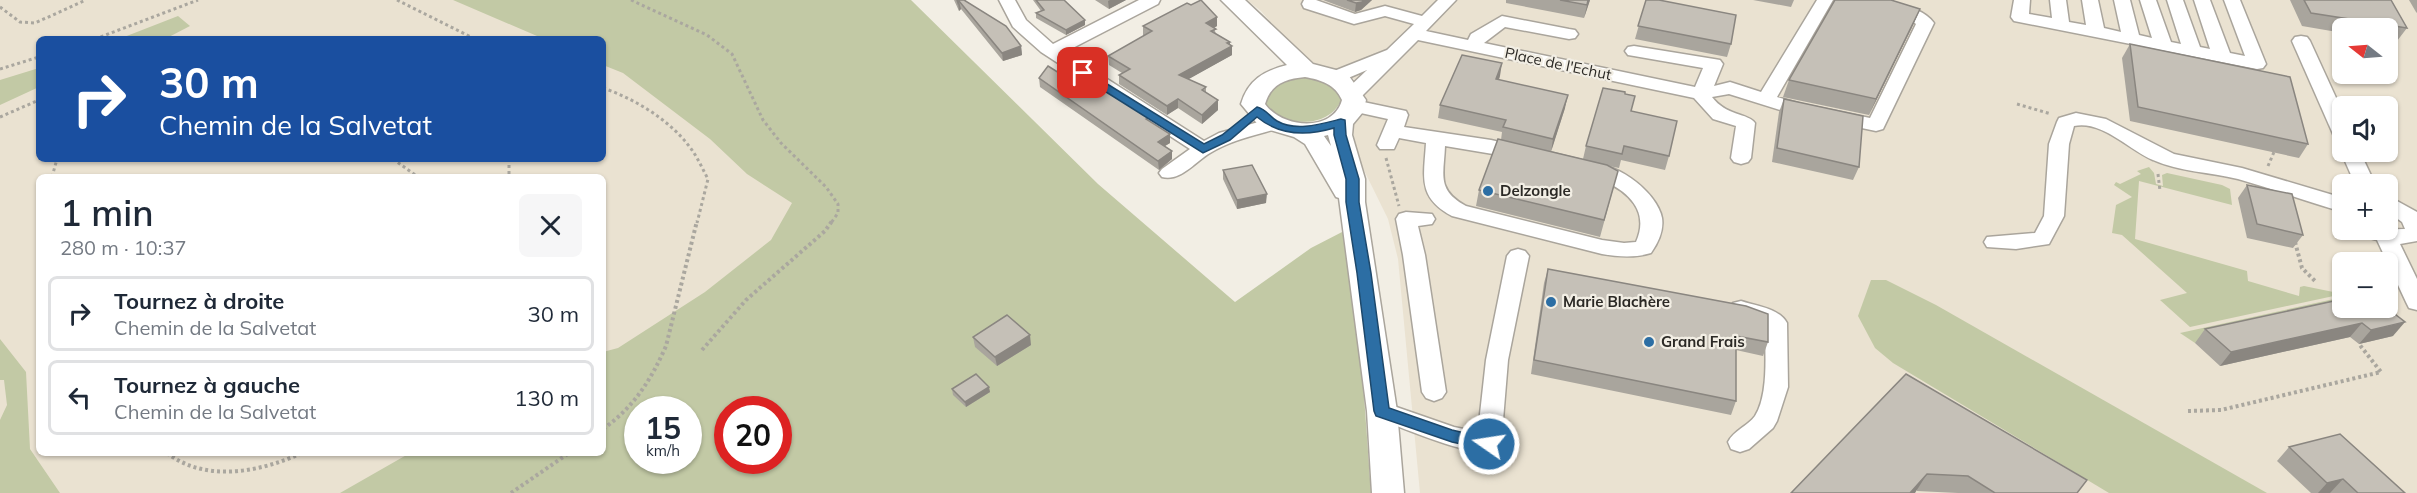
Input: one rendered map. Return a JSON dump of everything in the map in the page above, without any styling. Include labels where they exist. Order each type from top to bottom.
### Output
[{"type":"main road","points":[[1232,0],[1305,70]]},
{"type":"main road","points":[[1255,21],[1269,59],[1271,77]]},
{"type":"main road","points":[[1352,202],[1314,139],[1298,129],[1265,117],[1253,104],[1259,86],[1271,77],[1305,70],[1335,77],[1346,84],[1349,108],[1340,135],[1352,179],[1352,202],[1382,411],[1388,493]]},
{"type":"main road","points":[[1298,129],[1312,130],[1349,108]]},
{"type":"street","points":[[1007,0],[1019,23],[1052,51],[1203,149]]},
{"type":"street","points":[[1052,51],[1152,0]]},
{"type":"street","points":[[1349,108],[1394,51],[1448,0]]},
{"type":"street","points":[[1766,99],[1825,0]]},
{"type":"street","points":[[1701,94],[1730,88],[1797,109],[1876,125],[1925,23],[1917,16],[1858,0]]},
{"type":"street","points":[[2022,0],[2020,17],[2257,64],[2232,0]]},
{"type":"street","points":[[2058,0],[2061,25]]},
{"type":"street","points":[[2090,0],[2096,32]]},
{"type":"street","points":[[2122,0],[2131,39]]},
{"type":"street","points":[[2148,0],[2163,45]]},
{"type":"street","points":[[2175,0],[2192,51]]},
{"type":"street","points":[[2202,0],[2222,57]]},
{"type":"street","name":"Place de l'Echut","points":[[1310,4],[1354,20],[1385,11],[1420,28],[1474,46],[1701,94]]},
{"type":"street","points":[[1474,46],[1478,38],[1502,21],[1569,34]]},
{"type":"street","points":[[2301,41],[2332,110]]},
{"type":"street","points":[[1335,77],[1394,51]]},
{"type":"street","points":[[1634,51],[1714,64],[1701,94]]},
{"type":"street","points":[[1701,94],[1709,107],[1725,119],[1746,123],[1741,158]]},
{"type":"street","points":[[1349,108],[1399,115],[1390,138],[1482,144],[1545,158]]},
{"type":"street","points":[[1168,173],[1203,149],[1265,117]]},
{"type":"street","points":[[1994,242],[2042,239],[2054,216],[2059,144],[2066,122],[2070,119],[2088,120],[2107,127],[2159,155],[2242,174],[2332,202]]},
{"type":"street","points":[[1436,140],[1432,177],[1438,196],[1446,206],[1459,212],[1602,247],[1624,250],[1644,248],[1651,235],[1653,219],[1638,195],[1623,180],[1611,174],[1578,166]]},
{"type":"street","points":[[2398,210],[2411,218],[2416,230],[2407,238],[2398,237]]},
{"type":"street","points":[[1416,219],[1414,255],[1434,392]]},
{"type":"street","points":[[2380,240],[2417,302]]},
{"type":"street","points":[[1382,411],[1452,436],[1489,444],[1497,360],[1518,256]]},
{"type":"street","points":[[1725,304],[1764,316],[1776,323],[1776,387],[1765,421],[1740,442]]},
{"type":"path","points":[[0,7],[20,22],[34,23],[86,0]]},
{"type":"path","points":[[103,36],[198,0]]},
{"type":"path","points":[[398,0],[469,36]]},
{"type":"path","points":[[631,0],[707,35],[723,45],[732,54],[763,120],[781,143],[826,187],[838,204],[838,213],[825,231],[746,300],[702,350]]},
{"type":"path","points":[[0,69],[36,58]]},
{"type":"path","points":[[606,89],[659,118],[689,147],[708,179],[669,335],[656,371],[636,402],[606,427]]},
{"type":"path","points":[[0,117],[36,101]]},
{"type":"path","points":[[1390,138],[1384,154],[1401,214],[1416,219]]},
{"type":"path","points":[[397,162],[414,174]]},
{"type":"path","points":[[2294,237],[2302,267],[2316,282]]},
{"type":"path","points":[[2188,411],[2222,410],[2382,372],[2359,344]]},
{"type":"path","points":[[170,456],[172,459],[208,472],[262,466],[296,456]]},
{"type":"path","points":[[511,493],[564,456]]},
{"type":"shaded area","points":[[0,0],[800,0],[925,493],[0,493]]},
{"type":"shaded area","points":[[1247,0],[2417,0],[2417,493],[1420,493],[1398,259],[1388,219],[1357,156],[1352,125],[1362,108],[1365,93],[1354,79],[1334,69],[1308,64],[1261,11]]},
{"type":"green space","points":[[453,0],[911,0],[1098,184],[1235,302],[1311,248],[1344,231],[1363,382],[1371,493],[340,493],[405,456],[606,456],[606,351],[618,348],[705,292],[771,240],[792,203],[747,174],[710,139],[623,73],[606,66],[606,36],[537,36]]},
{"type":"green space","points":[[178,16],[190,26],[171,36],[127,36]]},
{"type":"green space","points":[[36,69],[36,88],[0,105],[0,80]]},
{"type":"green space","points":[[1300,76],[1320,80],[1335,88],[1341,100],[1337,108],[1323,118],[1306,122],[1280,116],[1265,104],[1264,97],[1272,85]]},
{"type":"green space","points":[[2149,167],[2154,173],[2156,184],[2163,186],[2162,175],[2167,173],[2222,185],[2230,189],[2232,205],[2139,181],[2135,239],[2247,271],[2248,281],[2299,296],[2300,287],[2304,286],[2332,292],[2332,296],[2190,327],[2160,300],[2187,293],[2122,235],[2112,233],[2116,205],[2132,197],[2114,185],[2116,182],[2120,184],[2141,174],[2137,171]]},
{"type":"green space","points":[[1871,280],[1886,280],[1936,305],[2267,493],[2109,493],[1893,363],[1875,348],[1858,316]]},
{"type":"green space","points":[[2332,299],[2332,311],[2195,343],[2180,333]]},
{"type":"green space","points":[[0,339],[26,372],[30,449],[60,493],[0,493],[0,420],[7,405],[4,380],[0,380]]},
{"type":"building","points":[[957,0],[964,0],[1006,26],[1021,46],[1002,53]]},
{"type":"building","points":[[1036,0],[1064,0],[1085,20],[1066,30],[1036,13],[1044,10]]},
{"type":"building","points":[[1201,0],[1217,17],[1206,23],[1216,29],[1211,31],[1230,42],[1227,43],[1232,46],[1179,75],[1206,87],[1202,90],[1218,100],[1202,115],[1178,99],[1167,106],[1119,75],[1130,69],[1108,56],[1152,31],[1143,26],[1187,3],[1191,5]]},
{"type":"building","points":[[1347,0],[1363,0],[1356,3]]},
{"type":"building","points":[[1560,0],[1588,0],[1587,5]]},
{"type":"building","points":[[1646,0],[1659,0],[1736,15],[1731,44],[1638,26]]},
{"type":"building","points":[[1835,0],[1891,0],[1920,9],[1876,99],[1789,80]]},
{"type":"building","points":[[2304,0],[2391,0],[2407,28],[2398,27],[2398,18],[2343,18],[2311,13]]},
{"type":"building","points":[[2130,44],[2290,77],[2308,144],[2138,107]]},
{"type":"building","points":[[1462,55],[1502,63],[1496,79],[1568,95],[1553,139],[1503,127],[1506,120],[1440,105]]},
{"type":"building","points":[[1048,66],[1089,92],[1101,86],[1149,117],[1146,119],[1170,134],[1158,142],[1172,151],[1158,161],[1039,78]]},
{"type":"building","points":[[1603,88],[1635,96],[1631,111],[1677,121],[1669,156],[1624,146],[1622,154],[1586,146]]},
{"type":"building","points":[[1784,99],[1863,116],[1859,167],[1777,148]]},
{"type":"building","points":[[1498,139],[1607,165],[1618,171],[1604,220],[1479,190]]},
{"type":"building","points":[[1252,165],[1267,194],[1237,200],[1223,170]]},
{"type":"building","points":[[2247,185],[2292,194],[2303,235],[2257,224]]},
{"type":"building","name":"Grand Frais","points":[[1548,269],[1746,306],[1768,314],[1768,342],[1736,336],[1736,401],[1534,360]]},
{"type":"building","points":[[2332,301],[2332,318],[2398,317],[2405,322],[2371,330],[2362,323],[2231,352],[2205,329]]},
{"type":"building","points":[[1007,315],[1030,335],[995,357],[973,337]]},
{"type":"building","points":[[976,374],[989,387],[965,402],[952,389]]},
{"type":"building","points":[[1906,374],[2087,480],[2077,493],[1995,493],[1968,476],[1927,474],[1910,493],[1791,493]]},
{"type":"building","points":[[2340,434],[2405,493],[2358,493],[2343,479],[2327,483],[2289,447]]},
{"type":"place","name":"Delzongle","points":[[1488,191]]},
{"type":"place","name":"Marie Blachère","points":[[1551,302]]},
{"type":"place","name":"Grand Frais","points":[[1649,342]]},
{"type":"route","points":[[1083,73],[1203,149],[1226,137],[1257,111],[1263,118],[1284,128],[1312,130],[1341,123],[1340,135],[1352,179],[1352,202],[1382,411],[1452,436],[1489,444]]}]
